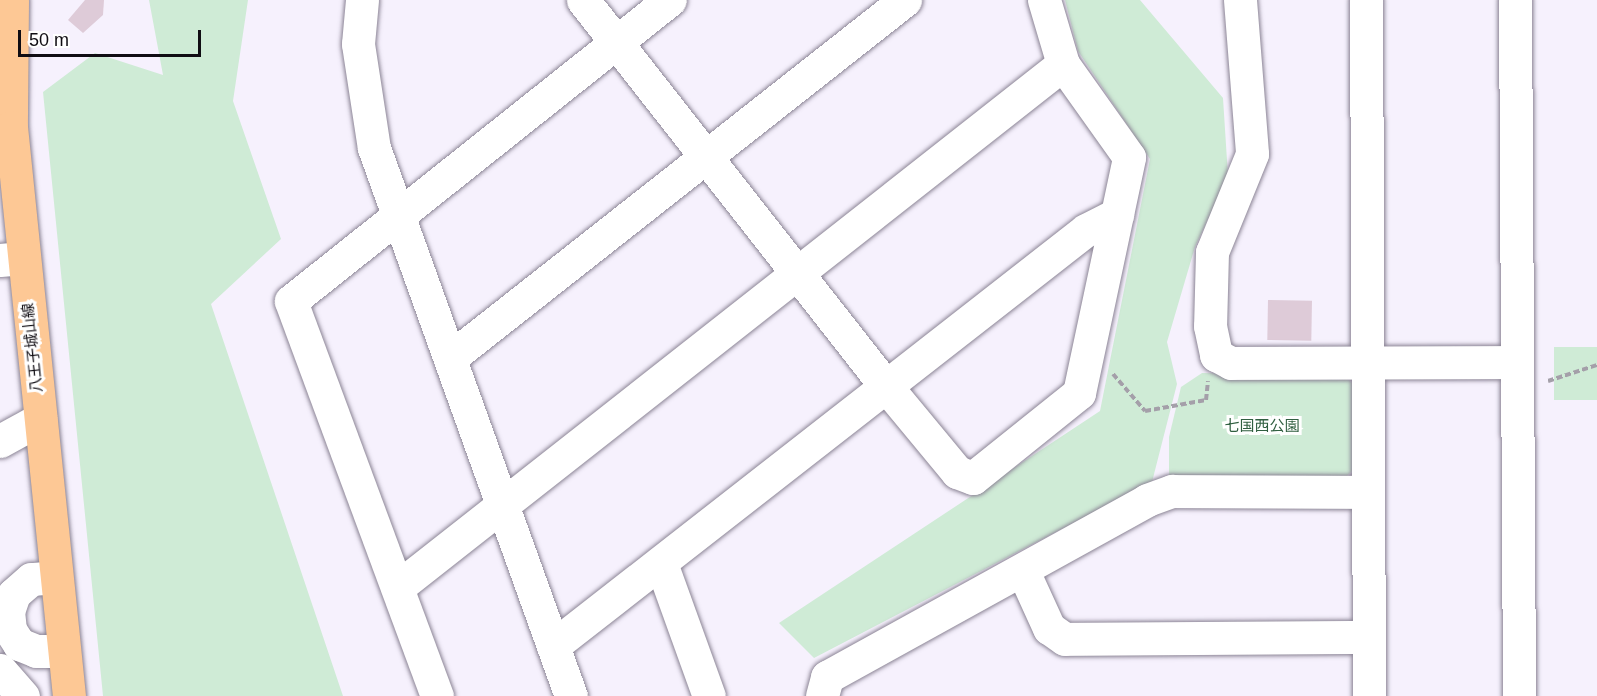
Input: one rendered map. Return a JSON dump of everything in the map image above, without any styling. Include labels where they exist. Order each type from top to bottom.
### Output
[{"type":"main road","name":"八王子城山線","points":[[12,0],[11,259],[40,419],[69,696]]},
{"type":"street","points":[[362,0],[358,44],[366,113],[395,215],[450,358],[571,696]]},
{"type":"street","points":[[583,0],[885,385],[957,472],[973,478],[981,474],[1079,393],[1117,214],[1126,148],[1063,64],[1044,0]]},
{"type":"street","points":[[437,696],[291,301],[395,215],[670,0]]},
{"type":"street","points":[[450,358],[905,0]]},
{"type":"street","points":[[1240,0],[1252,154],[1212,252],[1211,341],[1219,359],[1231,363],[1516,362]]},
{"type":"street","points":[[1366,0],[1369,696]]},
{"type":"street","points":[[1515,0],[1519,696]]},
{"type":"street","points":[[398,587],[796,270],[1063,64]]},
{"type":"street","points":[[554,646],[1086,230],[1117,214]]},
{"type":"street","points":[[0,441],[40,419]]},
{"type":"street","points":[[822,696],[827,677],[1023,572],[1147,500],[1172,491],[1368,492]]},
{"type":"street","points":[[662,563],[709,696]]},
{"type":"street","points":[[1023,572],[1049,628],[1065,639],[1369,637]]},
{"type":"street","points":[[56,577],[31,579],[14,594],[8,611],[10,630],[19,644],[36,651],[64,651]]},
{"type":"street","points":[[0,670],[23,696]]},
{"type":"path","points":[[1110,372],[1145,411],[1206,400],[1209,370],[1219,359]]},
{"type":"path","points":[[1548,381],[1597,365]]},
{"type":"green space","points":[[149,0],[248,0],[233,101],[281,239],[211,304],[343,696],[103,696],[43,92],[95,53],[163,75]]},
{"type":"green space","points":[[1065,0],[1140,0],[1223,98],[1228,176],[1195,247],[1167,342],[1177,384],[1152,482],[814,658],[779,623],[1100,411],[1150,159],[1078,51]]},
{"type":"green space","points":[[1554,347],[1597,347],[1597,400],[1554,400]]},
{"type":"green space","name":"七国西公園","points":[[1202,373],[1344,375],[1354,385],[1354,469],[1345,478],[1169,477],[1169,437],[1181,387]]},
{"type":"building","points":[[85,0],[104,0],[103,15],[83,33],[68,20]]},
{"type":"building","points":[[1268,300],[1312,301],[1311,341],[1267,340]]}]
